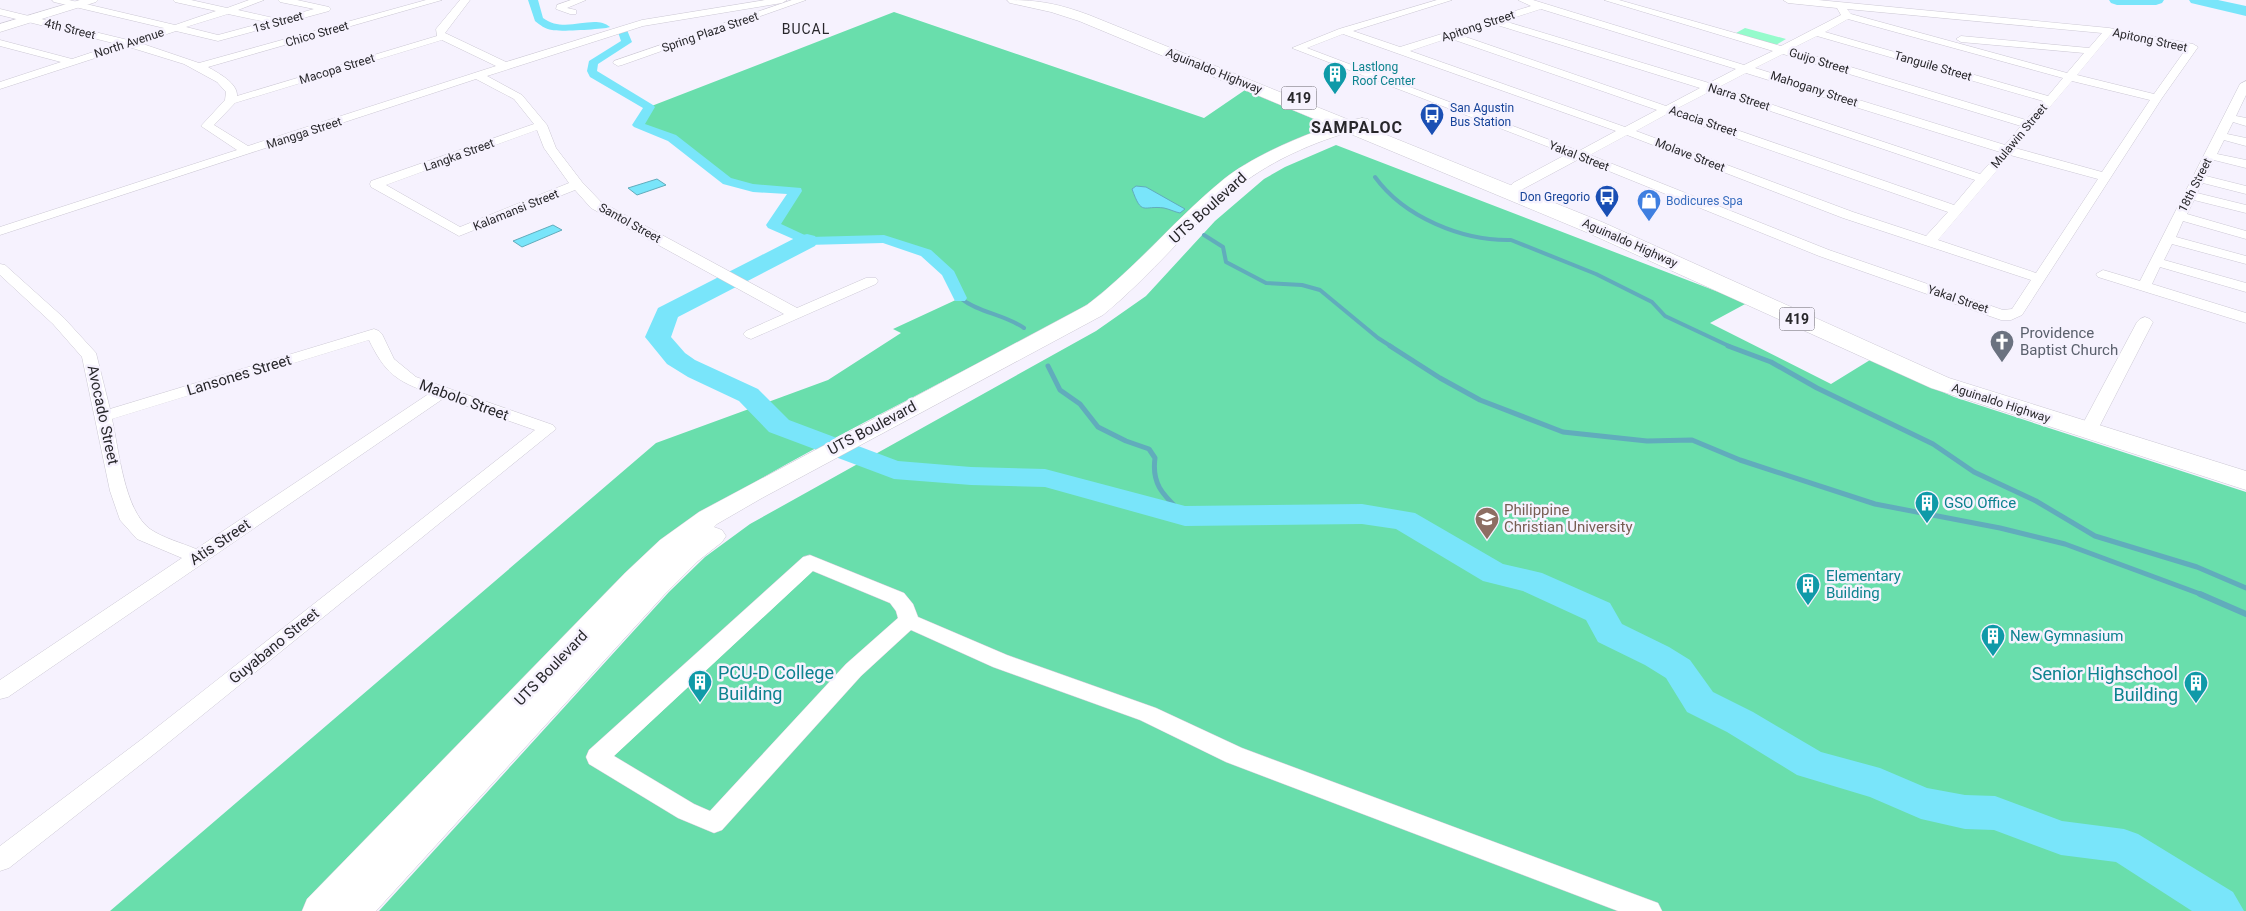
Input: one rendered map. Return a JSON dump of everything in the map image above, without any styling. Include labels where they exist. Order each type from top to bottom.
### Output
[{"type":"main road","name":"Aguinaldo Highway","points":[[1015,0],[1055,8],[1084,18],[1651,242],[1945,375],[2246,481]]},
{"type":"main road","name":"Aguinaldo Highway","points":[[1039,0],[1089,14],[1356,126]]},
{"type":"main road","name":"UTS Boulevard","points":[[320,911],[628,588],[670,547],[708,518],[880,432],[1095,310],[1118,293],[1150,263],[1176,234],[1242,175],[1292,149],[1356,126]]},
{"type":"main road","name":"Aguinaldo Highway","points":[[2089,427],[2246,471]]},
{"type":"main road","name":"UTS Boulevard","points":[[352,911],[688,554],[726,525],[821,463]]},
{"type":"street","points":[[57,0],[174,28]]},
{"type":"street","points":[[0,28],[92,0]]},
{"type":"street","points":[[178,0],[278,22]]},
{"type":"street","name":"North Avenue","points":[[0,86],[259,0]]},
{"type":"street","name":"1st Street","points":[[174,28],[218,38],[326,9],[283,0]]},
{"type":"street","name":"Chico Street","points":[[197,67],[437,0]]},
{"type":"street","points":[[465,0],[441,29],[440,33],[443,37],[505,66]]},
{"type":"street","points":[[573,12],[561,9],[560,7],[581,0]]},
{"type":"street","points":[[723,9],[747,2],[768,0]]},
{"type":"street","points":[[723,9],[782,0]]},
{"type":"street","name":"Spring Plaza Street","points":[[618,63],[801,0]]},
{"type":"street","name":"Yakal Street","points":[[1447,0],[1343,31],[1297,48],[1580,155],[1824,253],[2000,314],[2011,315]]},
{"type":"street","name":"Mahogany Street","points":[[1523,0],[2007,150],[2105,177]]},
{"type":"street","name":"Apitong Street","points":[[1399,51],[1557,0]]},
{"type":"street","name":"Guijo Street","points":[[1609,0],[2029,124]]},
{"type":"street","name":"Apitong Street","points":[[1788,0],[2109,31],[2193,47],[2157,98],[2017,312],[2011,315]]},
{"type":"street","points":[[1840,4],[1846,16]]},
{"type":"street","name":"Mangga Street","points":[[0,231],[622,28],[666,17],[723,9]]},
{"type":"street","name":"4th Street","points":[[0,12],[169,54],[226,83],[232,91],[231,101]]},
{"type":"street","points":[[1518,189],[1578,160],[1580,155],[1846,16],[2070,77],[2157,98]]},
{"type":"street","name":"Narra Street","points":[[1494,21],[1709,87],[1983,179]]},
{"type":"street","name":"Molave Street","points":[[1343,31],[1626,131],[1848,215],[2038,278]]},
{"type":"street","name":"Mulawin Street","points":[[1929,242],[2109,31]]},
{"type":"street","name":"Tanguile Street","points":[[1815,32],[2050,100]]},
{"type":"street","name":"Acacia Street","points":[[1450,35],[1956,210]]},
{"type":"street","name":"Macopa Street","points":[[231,101],[443,37]]},
{"type":"street","points":[[1941,42],[1951,38],[2092,51]]},
{"type":"street","points":[[0,43],[72,62]]},
{"type":"street","points":[[0,75],[18,80]]},
{"type":"street","name":"Santol Street","points":[[477,75],[518,97],[541,125],[550,148],[577,185],[596,205],[796,314]]},
{"type":"street","name":"18th Street","points":[[2144,286],[2229,118],[2241,103],[2245,86]]},
{"type":"street","points":[[231,101],[207,126],[248,151]]},
{"type":"street","points":[[2229,118],[2246,122]]},
{"type":"street","name":"Langka Street","points":[[376,184],[541,125]]},
{"type":"street","points":[[2220,136],[2246,142]]},
{"type":"street","points":[[2210,156],[2246,164]]},
{"type":"street","points":[[2199,178],[2246,190]]},
{"type":"street","name":"Kalamansi Street","points":[[376,184],[459,232],[577,185]]},
{"type":"street","points":[[2190,195],[2246,209]]},
{"type":"street","points":[[2179,216],[2246,235]]},
{"type":"street","points":[[2168,239],[2246,260]]},
{"type":"street","points":[[2157,262],[2246,288]]},
{"type":"street","name":"Avocado Street","points":[[0,268],[34,297],[79,342],[90,356],[119,491],[127,516],[144,534],[198,558]]},
{"type":"street","points":[[2103,274],[2246,318]]},
{"type":"street","points":[[751,334],[871,281]]},
{"type":"street","points":[[2089,427],[2146,322]]},
{"type":"street","name":"Lansones Street","points":[[104,416],[374,334]]},
{"type":"street","name":"Mabolo Street","points":[[374,334],[387,361],[410,380],[440,393],[547,429]]},
{"type":"street","name":"Atis Street","points":[[0,691],[440,393]]},
{"type":"street","name":"Guyabano Street","points":[[0,860],[150,745],[547,429]]},
{"type":"street","points":[[810,562],[897,598],[906,609],[909,621],[883,639],[851,672],[819,706],[772,762],[714,823],[686,811],[597,757],[810,562]]},
{"type":"street","points":[[909,621],[1000,661],[1148,714],[1234,755],[1649,911]]},
{"type":"green space","points":[[894,12],[1204,118],[1245,90],[1328,125],[1274,151],[1225,182],[1181,218],[1121,279],[1079,310],[1031,337],[831,440],[700,515],[303,911],[110,911],[656,443],[828,380],[901,333],[893,329],[960,298],[951,282],[949,274],[926,253],[884,239],[807,241],[773,225],[795,191],[753,188],[727,181],[672,138],[638,125],[649,107]]},
{"type":"green space","points":[[1745,28],[1786,39],[1776,45],[1736,33]]},
{"type":"green space","name":"Philippine Christian University","points":[[1336,145],[1747,303],[1710,323],[1831,384],[1870,360],[1954,397],[2246,492],[2246,911],[379,911],[669,592],[705,557],[750,524],[1096,331],[1146,296],[1215,221],[1264,179],[1285,167]]},
{"type":"water","points":[[657,179],[666,185],[637,195],[628,188]]},
{"type":"water","points":[[1136,186],[1146,187],[1185,209],[1180,213],[1164,208],[1141,207],[1132,189]]},
{"type":"water","points":[[553,225],[562,230],[522,247],[513,241]]},
{"type":"waterway","points":[[533,0],[538,19],[546,25],[563,29],[588,26],[605,27]]},
{"type":"waterway","points":[[2117,0],[2156,0]]},
{"type":"waterway","points":[[2197,0],[2246,11]]},
{"type":"waterway","points":[[623,32],[627,42],[593,63],[592,71],[594,75],[649,107],[638,125],[672,138],[727,181],[753,188],[796,191],[773,225],[807,241],[884,239],[926,253],[949,274],[951,282],[960,298]]},
{"type":"waterway","points":[[1375,177],[1402,204],[1435,224],[1473,236],[1511,240],[1596,274],[1652,302],[1665,316],[1731,347]]},
{"type":"waterway","points":[[1204,235],[1223,247],[1226,262],[1266,283],[1302,285],[1320,290],[1378,338],[1392,347]]},
{"type":"waterway","points":[[807,241],[667,313],[658,337],[666,349],[686,366],[748,395],[779,426],[894,470],[971,476],[1045,478],[1185,516],[1362,514],[1404,520],[1494,573],[1531,581],[1598,612],[1610,633],[1657,656],[1678,669],[1700,702],[1740,722],[1810,764],[1880,784],[1921,803],[1965,812],[1995,813],[2061,838],[2124,846],[2218,905],[2223,911]]},
{"type":"waterway","points":[[960,298],[975,307],[1024,328]]},
{"type":"waterway","points":[[1390,346],[1440,378],[1480,400],[1563,432],[1647,441],[1692,440],[1740,460],[1875,504],[2000,528],[2065,544],[2203,595]]},
{"type":"waterway","points":[[1728,346],[1771,362],[1817,388],[1933,444],[1974,472],[2036,501],[2095,536],[2197,567],[2246,588]]},
{"type":"waterway","points":[[1048,366],[1060,390],[1080,404],[1098,427],[1126,441],[1149,449],[1155,458],[1155,477],[1161,491],[1185,516]]},
{"type":"waterway","points":[[2200,594],[2246,614]]},
{"type":"place","name":"Lastlong Roof Center","points":[[1335,95]]},
{"type":"place","name":"San Agustin Bus Station","points":[[1432,136]]},
{"type":"place","name":"Don Gregorio","points":[[1607,218]]},
{"type":"place","name":"Bodicures Spa","points":[[1649,222]]},
{"type":"place","name":"Providence Baptist Church","points":[[2002,363]]},
{"type":"place","name":"GSO Office","points":[[1927,524]]},
{"type":"place","name":"Philippine Christian University","points":[[1487,540]]},
{"type":"place","name":"Elementary Building","points":[[1808,606]]},
{"type":"place","name":"New Gymnasium","points":[[1993,657]]},
{"type":"place","name":"PCU-D College Building","points":[[700,703]]},
{"type":"place","name":"Senior Highschool Building","points":[[2196,704]]},
{"type":"district","name":"BUCAL","points":[[806,29]]},
{"type":"district","name":"SAMPALOC","points":[[1357,127]]}]
